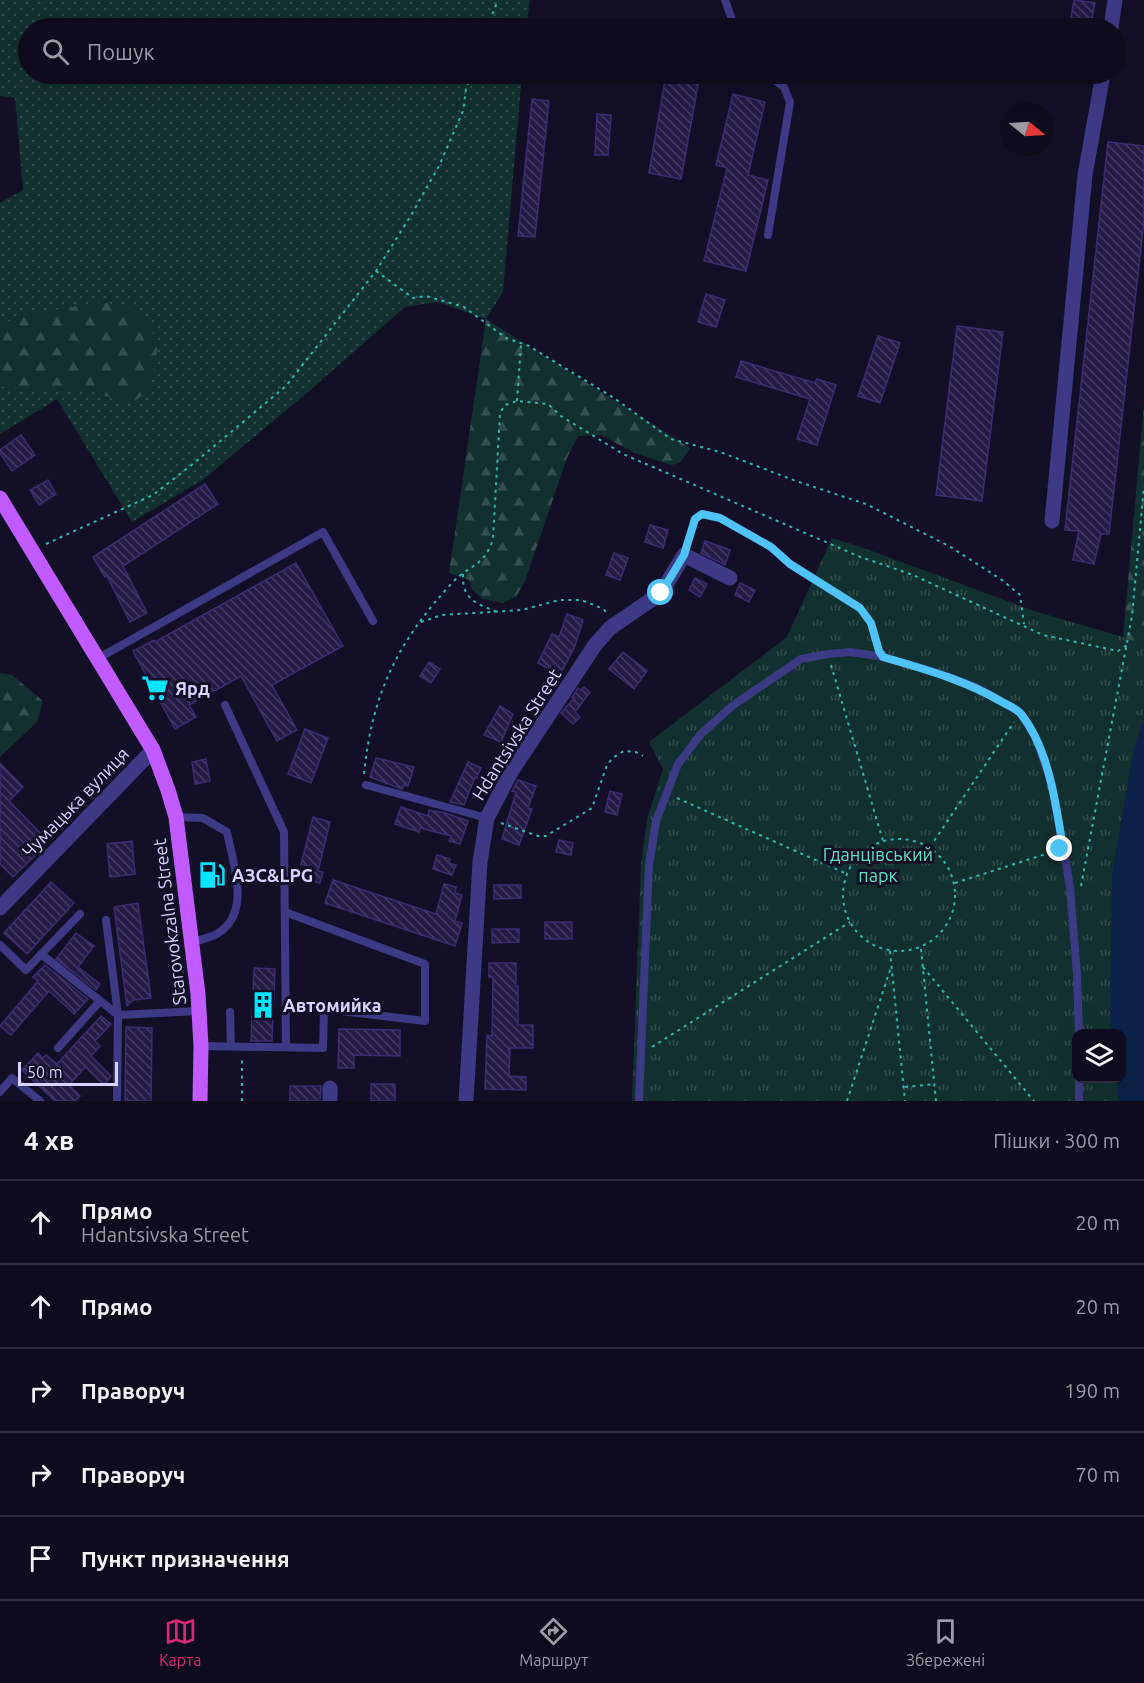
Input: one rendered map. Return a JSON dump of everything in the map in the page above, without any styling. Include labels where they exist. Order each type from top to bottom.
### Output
[{"type":"main road","name":"Starovokzalna Street","points":[[0,498],[153,750],[168,790],[176,817],[193,942],[201,1046],[200,1101]]},
{"type":"street","points":[[1112,18],[1115,0]]},
{"type":"street","points":[[1052,521],[1085,175],[1101,84]]},
{"type":"street","points":[[684,555],[730,578]]},
{"type":"street","name":"Hdantsivska Street","points":[[466,1101],[480,862],[487,818],[511,772],[596,645],[610,627],[661,593],[684,555]]},
{"type":"street","name":"Чумацька вулиця","points":[[0,908],[153,750]]},
{"type":"lane","points":[[724,0],[731,18]]},
{"type":"lane","points":[[768,235],[790,102],[784,87],[780,84]]},
{"type":"lane","points":[[97,659],[323,532],[373,621]]},
{"type":"lane","points":[[639,1101],[649,865],[656,821],[678,764],[695,742],[732,706],[801,659],[828,654],[852,652],[883,657],[935,672],[976,687],[1020,712],[1036,738],[1052,784],[1070,887],[1077,965],[1078,1029]]},
{"type":"lane","points":[[225,705],[284,832],[286,1047]]},
{"type":"lane","points":[[366,785],[487,818]]},
{"type":"lane","points":[[176,817],[203,818],[227,832],[239,895],[235,916],[217,934],[193,942]]},
{"type":"lane","points":[[201,1046],[323,1048],[324,1009],[425,1021],[425,964],[285,912]]},
{"type":"lane","points":[[0,945],[26,970],[80,914]]},
{"type":"lane","points":[[106,920],[118,1015],[117,1101]]},
{"type":"lane","points":[[41,954],[118,1015],[199,1011]]},
{"type":"lane","points":[[58,1048],[100,1001]]},
{"type":"lane","points":[[230,1012],[231,1046]]},
{"type":"lane","points":[[0,1092],[12,1078],[40,1101]]},
{"type":"lane","points":[[1078,1083],[1079,1101]]},
{"type":"path","points":[[492,18],[498,0]]},
{"type":"path","points":[[33,550],[153,495],[286,386],[376,271],[410,218],[439,166],[463,111],[468,84]]},
{"type":"path","points":[[376,271],[413,298],[426,296],[464,307],[506,338],[521,344],[614,398],[671,439],[720,452],[796,481],[866,504],[949,546],[1002,580],[1020,595],[1024,625]]},
{"type":"path","points":[[516,401],[521,344]]},
{"type":"path","points":[[366,785],[363,778],[370,731],[380,693],[395,659],[419,623],[454,581],[485,556],[493,539],[500,413],[505,405],[516,401],[548,404],[561,416],[622,454],[858,556],[914,575],[1043,635],[1118,651],[1127,645]]},
{"type":"path","points":[[1080,893],[1132,616],[1144,486]]},
{"type":"path","points":[[684,555],[695,519],[702,514],[720,518],[771,547],[790,564],[860,608],[871,623],[883,657]]},
{"type":"path","points":[[463,574],[462,587],[466,595],[497,612]]},
{"type":"path","points":[[419,623],[442,615],[522,610],[559,600],[581,600],[604,609],[610,627]]},
{"type":"path","points":[[828,654],[883,841]]},
{"type":"path","points":[[929,847],[1020,712]]},
{"type":"path","points":[[487,818],[538,836],[546,836],[592,808],[597,799],[605,769],[614,757],[624,751],[636,752],[643,756]]},
{"type":"path","points":[[666,794],[847,874]]},
{"type":"path","points":[[899,839],[915,841],[929,847],[941,857],[954,883],[956,898],[945,928],[934,939],[920,947],[905,951],[890,951],[873,945],[860,936],[850,922],[844,906],[843,890],[847,874],[868,848],[883,841],[899,839]]},
{"type":"path","points":[[954,883],[1063,848]]},
{"type":"path","points":[[641,1054],[850,922]]},
{"type":"path","points":[[920,947],[936,1101]]},
{"type":"path","points":[[890,951],[905,1101]]},
{"type":"path","points":[[847,1101],[892,965]]},
{"type":"path","points":[[922,967],[1034,1101]]},
{"type":"path","points":[[242,1046],[242,1101]]},
{"type":"path","points":[[904,1087],[935,1084]]},
{"type":"green space","points":[[0,0],[530,0],[527,18],[18,18],[18,84],[521,84],[503,292],[486,319],[437,302],[405,307],[204,479],[132,522],[57,399],[0,434],[0,203],[23,190],[15,98],[0,96]]},
{"type":"green space","points":[[102,302],[137,312],[159,343],[150,389],[134,402],[120,401],[90,391],[0,387],[0,325],[22,315]]},
{"type":"green space","points":[[486,319],[690,448],[680,463],[671,465],[632,452],[601,435],[578,436],[567,458],[525,581],[516,597],[503,603],[483,599],[472,590],[469,580],[449,573]]},
{"type":"green space","points":[[1144,403],[1144,647],[1123,637]]},
{"type":"green space","name":"Гданцівський парк","points":[[832,538],[1034,611],[1123,637],[1144,647],[1144,719],[1134,749],[1112,876],[1112,1029],[1072,1029],[1072,1083],[1117,1083],[1119,1101],[632,1101],[641,864],[647,819],[663,769],[649,742],[787,637]]},
{"type":"green space","points":[[0,673],[12,675],[43,701],[37,722],[0,757]]},
{"type":"water","points":[[1144,719],[1144,1101],[1119,1101],[1117,1083],[1126,1083],[1126,1029],[1111,1029],[1110,1020],[1112,876],[1134,749]]},
{"type":"building","points":[[1074,0],[1095,3],[1092,18],[1071,18]]},
{"type":"building","points":[[664,84],[698,84],[681,179],[649,173]]},
{"type":"building","points":[[733,94],[765,102],[748,175],[768,180],[746,271],[704,261],[727,168],[716,165]]},
{"type":"building","points":[[532,99],[549,101],[535,237],[518,236]]},
{"type":"building","points":[[597,114],[611,115],[608,155],[595,155]]},
{"type":"building","points":[[1108,142],[1144,146],[1144,220],[1109,534],[1101,534],[1094,564],[1073,560],[1079,531],[1065,530]]},
{"type":"building","points":[[706,294],[725,300],[716,327],[698,322]]},
{"type":"building","points":[[957,326],[1003,332],[982,501],[936,495]]},
{"type":"building","points":[[878,336],[900,343],[880,403],[858,396]]},
{"type":"building","points":[[741,361],[815,383],[817,379],[836,385],[817,445],[797,439],[810,399],[736,377]]},
{"type":"building","points":[[21,435],[35,455],[12,471],[0,450]]},
{"type":"building","points":[[48,480],[56,494],[39,505],[30,490]]},
{"type":"building","points":[[205,484],[218,504],[123,566],[147,613],[130,622],[107,576],[105,577],[93,557]]},
{"type":"building","points":[[650,525],[668,530],[663,548],[645,542]]},
{"type":"building","points":[[705,541],[730,550],[725,565],[701,553]]},
{"type":"building","points":[[614,553],[628,558],[620,580],[606,575]]},
{"type":"building","points":[[296,563],[343,646],[272,685],[297,730],[277,741],[241,676],[189,705],[196,717],[175,729],[133,651],[154,640],[155,642]]},
{"type":"building","points":[[695,578],[707,584],[700,597],[689,590]]},
{"type":"building","points":[[740,583],[755,590],[749,602],[735,595]]},
{"type":"building","points":[[567,614],[583,620],[575,646],[560,675],[538,663],[552,634],[559,637]]},
{"type":"building","points":[[623,652],[647,671],[634,689],[609,669]]},
{"type":"building","points":[[429,662],[440,669],[431,683],[420,676]]},
{"type":"building","points":[[584,687],[590,692],[575,712],[580,717],[573,724],[561,713],[574,698],[572,697],[578,688],[581,690]]},
{"type":"building","points":[[500,706],[513,714],[501,742],[484,735]]},
{"type":"building","points":[[305,729],[328,738],[311,783],[288,774]]},
{"type":"building","points":[[376,758],[414,767],[408,786],[404,785],[402,789],[370,777]]},
{"type":"building","points":[[206,759],[210,781],[195,784],[192,762]]},
{"type":"building","points":[[468,762],[481,768],[477,778],[475,777],[464,805],[450,802]]},
{"type":"building","points":[[0,763],[23,787],[9,801],[44,837],[33,848],[38,853],[13,877],[0,864]]},
{"type":"building","points":[[518,780],[536,786],[528,808],[532,809],[519,845],[502,839],[516,792],[512,791]]},
{"type":"building","points":[[610,791],[622,794],[617,815],[605,812]]},
{"type":"building","points":[[401,807],[428,816],[429,810],[446,813],[468,821],[460,844],[449,841],[451,836],[420,828],[419,832],[395,824]]},
{"type":"building","points":[[313,817],[330,822],[318,871],[323,872],[320,883],[304,879],[307,866],[301,864]]},
{"type":"building","points":[[559,840],[573,843],[571,855],[556,852]]},
{"type":"building","points":[[132,841],[135,874],[110,877],[107,844]]},
{"type":"building","points":[[437,855],[450,859],[449,863],[456,865],[452,875],[433,869]]},
{"type":"building","points":[[333,880],[436,914],[444,884],[456,887],[455,893],[462,895],[455,921],[462,923],[455,946],[325,903]]},
{"type":"building","points":[[51,882],[74,903],[27,954],[4,933]]},
{"type":"building","points":[[494,885],[521,885],[521,898],[494,899]]},
{"type":"building","points":[[138,903],[151,998],[133,1000],[127,1006],[114,907]]},
{"type":"building","points":[[545,922],[572,922],[572,939],[545,939]]},
{"type":"building","points":[[492,929],[519,929],[519,942],[492,943]]},
{"type":"building","points":[[76,933],[94,946],[78,967],[100,984],[96,990],[56,959]]},
{"type":"building","points":[[489,963],[516,963],[518,1025],[533,1025],[533,1048],[510,1048],[509,1076],[526,1077],[526,1090],[485,1089],[487,1035],[492,1036],[493,977],[489,977]]},
{"type":"building","points":[[45,965],[88,999],[74,1014],[49,991],[11,1035],[0,1026],[38,981],[33,977]]},
{"type":"building","name":"Автомийка","points":[[254,968],[275,969],[272,1041],[251,1041]]},
{"type":"building","points":[[101,1016],[111,1024],[95,1041],[100,1046],[91,1056],[111,1076],[104,1085],[85,1067],[69,1085],[80,1096],[75,1101],[55,1101],[22,1070],[38,1053],[43,1058],[46,1055],[57,1064]]},
{"type":"building","points":[[126,1027],[152,1028],[151,1101],[125,1101]]},
{"type":"building","points":[[339,1029],[400,1030],[400,1056],[354,1055],[354,1068],[338,1068]]},
{"type":"building","points":[[371,1084],[395,1084],[395,1101],[371,1101]]},
{"type":"building","points":[[290,1086],[321,1086],[320,1101],[290,1101]]},
{"type":"place","name":"Ярд","points":[[155,688]]},
{"type":"place","name":"АЗС&LPG","points":[[212,875]]},
{"type":"place","name":"Автомийка","points":[[263,1005]]},
{"type":"route","points":[[661,593],[668,585],[684,555],[695,519],[702,514],[720,518],[771,547],[790,564],[860,608],[871,623],[883,657],[976,687],[1020,712],[1036,738],[1052,784],[1063,848],[1060,849]]}]
